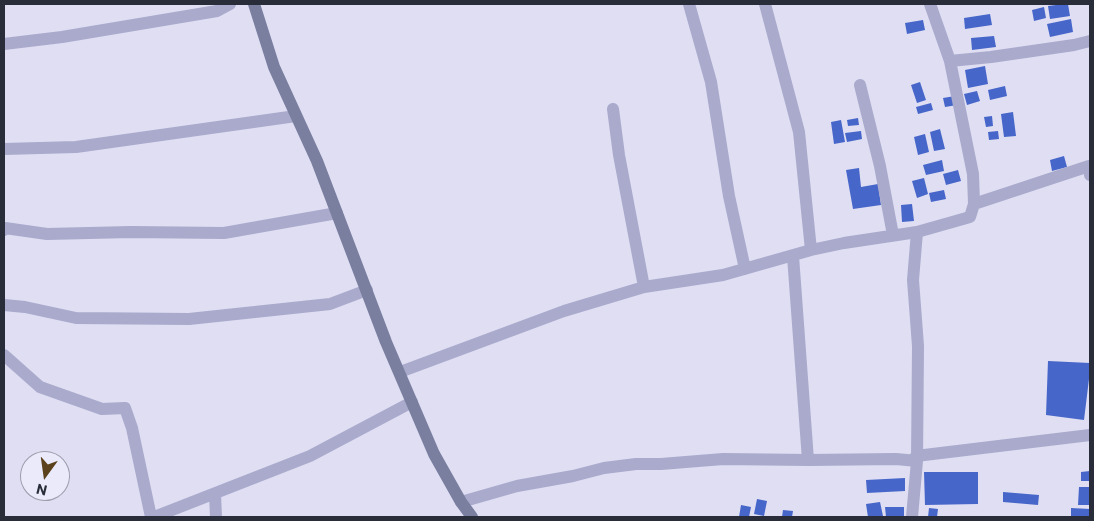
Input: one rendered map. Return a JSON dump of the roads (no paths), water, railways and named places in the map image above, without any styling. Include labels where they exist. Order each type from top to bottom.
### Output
[{"type":"street","points":[[4,44],[62,37],[217,11],[230,4]]},
{"type":"street","points":[[254,4],[274,68],[317,161],[386,342],[434,454],[461,502],[472,517]]},
{"type":"street","points":[[689,4],[711,82],[730,196],[745,269]]},
{"type":"street","points":[[765,4],[799,132],[811,250]]},
{"type":"street","points":[[400,372],[564,311],[644,288],[723,275],[844,242],[917,232],[970,217],[974,204],[973,174],[950,61],[930,4]]},
{"type":"street","points":[[950,61],[992,57],[1090,41]]},
{"type":"street","points":[[860,85],[880,166],[893,235]]},
{"type":"street","points":[[613,109],[619,155],[644,288]]},
{"type":"street","points":[[4,149],[76,148],[296,116]]},
{"type":"street","points":[[974,204],[1090,169]]},
{"type":"street","points":[[4,230],[6,228],[47,234],[130,232],[224,233],[337,213]]},
{"type":"street","points":[[912,517],[916,459],[918,346],[913,280],[917,232]]},
{"type":"street","points":[[793,256],[808,460]]},
{"type":"street","points":[[4,305],[24,307],[76,318],[190,319],[330,304],[366,290]]},
{"type":"street","points":[[4,355],[40,386],[102,409],[125,408],[132,428],[152,517],[310,456],[412,402]]},
{"type":"street","points":[[461,502],[517,486],[573,476],[604,468],[636,464],[723,459],[916,459],[1090,435]]},
{"type":"street","points":[[215,494],[216,517]]}]
